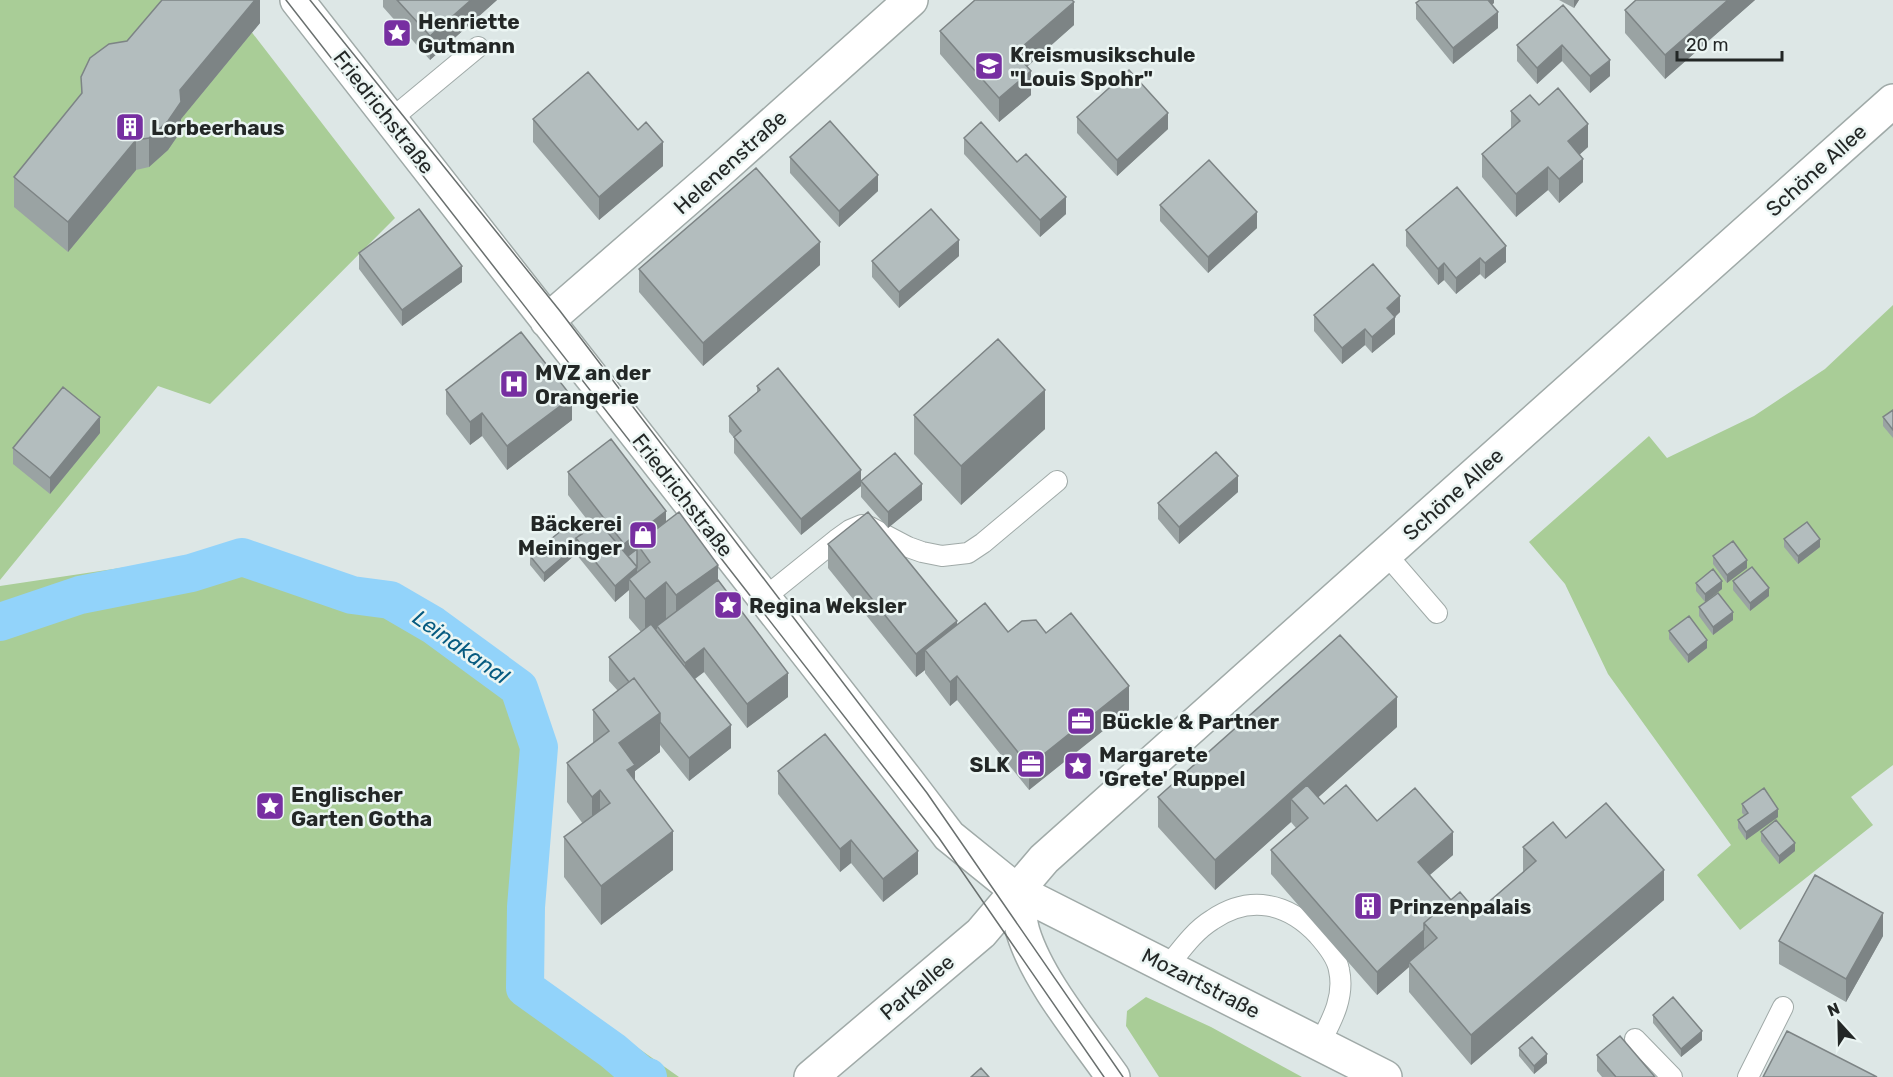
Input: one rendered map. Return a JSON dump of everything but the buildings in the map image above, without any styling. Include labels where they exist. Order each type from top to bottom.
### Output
[{"type":"street","name":"Friedrichstraße","points":[[297,0],[948,836],[1017,891]]},
{"type":"street","name":"Helenenstraße","points":[[547,321],[707,183],[911,0]]},
{"type":"street","name":"Schöne Allee","points":[[1017,891],[1044,860],[1893,101]]},
{"type":"street","name":"Mozartstraße","points":[[1017,891],[1385,1077]]},
{"type":"street","name":"Parkallee","points":[[811,1077],[981,933],[1017,891]]},
{"type":"street","points":[[1017,891],[1023,931],[1032,954],[1054,992],[1113,1077]]},
{"type":"lane","points":[[390,120],[478,46]]},
{"type":"lane","points":[[764,598],[836,540],[862,525],[922,552],[942,556],[968,553],[1057,481]]},
{"type":"lane","points":[[1386,554],[1437,613]]},
{"type":"lane","points":[[1168,966],[1198,931],[1212,919],[1241,907],[1258,904],[1287,910],[1310,927],[1323,942],[1339,969],[1341,992],[1336,1011],[1320,1043]]},
{"type":"lane","points":[[1748,1077],[1783,1007]]},
{"type":"lane","points":[[1635,1039],[1672,1077]]},
{"type":"green space","points":[[0,0],[227,0],[395,218],[210,404],[158,386],[0,580]]},
{"type":"green space","points":[[1893,305],[1893,765],[1851,797],[1873,825],[1740,930],[1697,875],[1731,845],[1608,674],[1565,584],[1529,542],[1649,436],[1667,458],[1754,416],[1825,369]]},
{"type":"green space","name":"Englischer Garten Gotha","points":[[240,550],[387,589],[522,686],[545,749],[535,863],[535,975],[679,1077],[0,1077],[0,586]]},
{"type":"green space","points":[[1146,997],[1211,1027],[1302,1077],[1159,1077],[1126,1026],[1127,1011]]},
{"type":"waterway","name":"Leinakanal","points":[[0,622],[80,595],[191,573],[242,557],[352,595],[390,600],[433,625],[519,688],[539,747],[526,907],[525,988],[613,1051],[641,1075],[648,1077]]},
{"type":"tram line","points":[[286,0],[939,838],[1104,1077]]},
{"type":"tram line","points":[[310,0],[560,311],[927,793],[1123,1077]]},
{"type":"place","name":"Henriette Gutmann","points":[[397,33]]},
{"type":"place","name":"Kreismusikschule \"Louis Spohr\"","points":[[989,66]]},
{"type":"place","name":"Lorbeerhaus","points":[[130,127]]},
{"type":"place","name":"MVZ an der Orangerie","points":[[514,384]]},
{"type":"place","name":"Bäckerei Meininger","points":[[643,535]]},
{"type":"place","name":"Regina Weksler","points":[[728,605]]},
{"type":"place","name":"Bückle & Partner","points":[[1081,721]]},
{"type":"place","name":"SLK","points":[[1031,764]]},
{"type":"place","name":"Margarete 'Grete' Ruppel","points":[[1078,766]]},
{"type":"place","name":"Englischer Garten Gotha","points":[[270,806]]},
{"type":"place","name":"Prinzenpalais","points":[[1368,906]]}]
